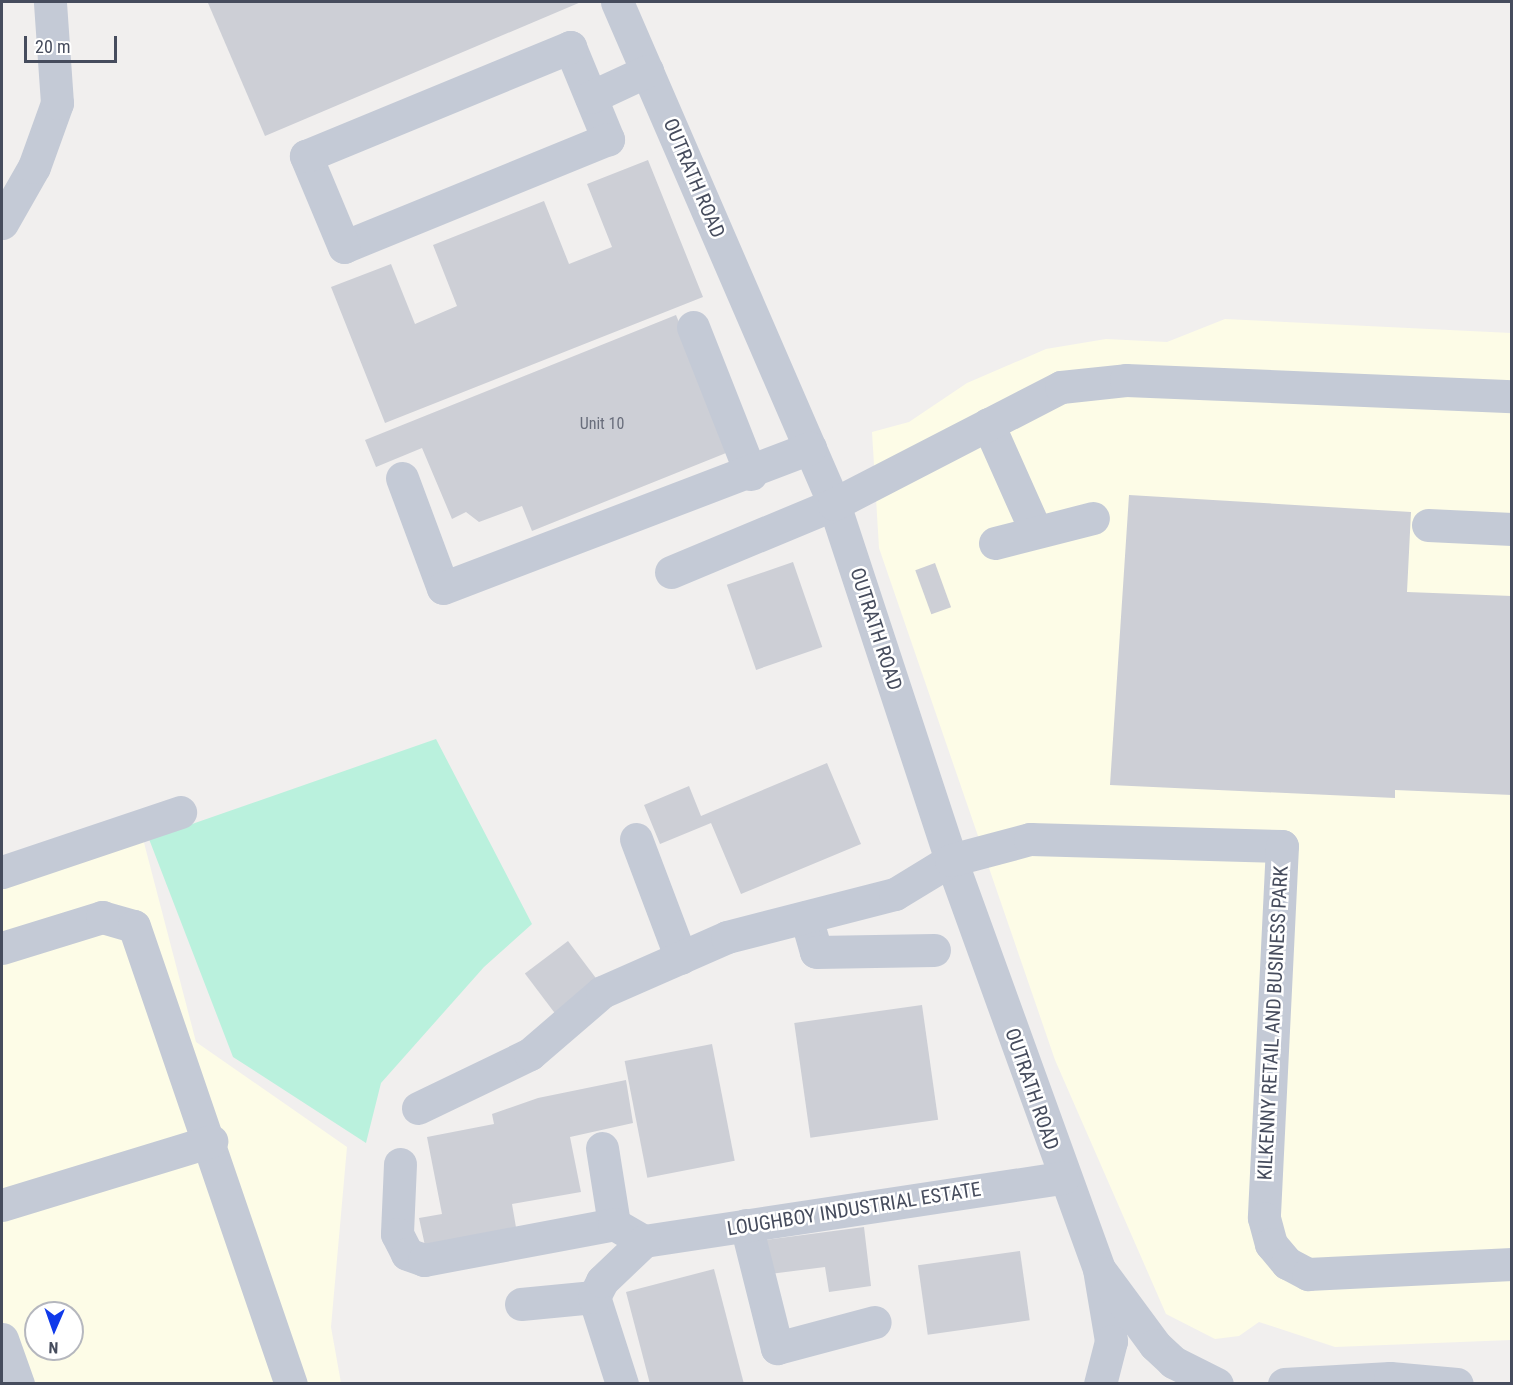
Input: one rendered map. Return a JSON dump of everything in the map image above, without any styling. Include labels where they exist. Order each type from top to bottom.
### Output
[{"type":"street","points":[[2,223],[34,167],[57,103],[50,2]]},
{"type":"street","name":"OUTRATH ROAD","points":[[617,2],[834,504],[951,860],[1063,1178],[1099,1269],[1111,1341],[1100,1383]]},
{"type":"street","points":[[570,47],[591,97],[608,139],[344,247],[306,156],[570,47]]},
{"type":"street","points":[[591,97],[648,71]]},
{"type":"street","points":[[693,327],[751,474]]},
{"type":"street","points":[[671,572],[834,504],[1061,387],[1126,380],[1512,396]]},
{"type":"street","points":[[988,424],[1036,532]]},
{"type":"street","points":[[402,477],[442,588],[751,474],[810,448]]},
{"type":"street","points":[[995,543],[1093,518]]},
{"type":"street","points":[[1428,525],[1512,529]]},
{"type":"street","points":[[2,872],[180,812]]},
{"type":"street","points":[[636,839],[681,958]]},
{"type":"street","name":"KILKENNY RETAIL AND BUSINESS PARK","points":[[951,860],[1030,839],[1282,846],[1264,1218],[1270,1244],[1287,1263],[1308,1274],[1512,1264]]},
{"type":"street","points":[[418,1108],[530,1054],[602,992],[727,937],[895,894],[951,860]]},
{"type":"street","points":[[2,948],[102,917],[134,926],[211,1141],[291,1383]]},
{"type":"street","points":[[806,917],[816,952],[934,950]]},
{"type":"street","points":[[2,1205],[211,1141]]},
{"type":"street","points":[[602,1148],[614,1224]]},
{"type":"street","points":[[400,1164],[397,1234],[407,1254],[423,1260],[614,1224],[644,1241],[594,1297],[521,1304]]},
{"type":"street","name":"LOUGHBOY INDUSTRIAL ESTATE","points":[[644,1241],[1063,1178]]},
{"type":"street","points":[[746,1226],[777,1348],[875,1323]]},
{"type":"street","name":"OUTRATH ROAD","points":[[1099,1269],[1155,1345],[1173,1362],[1217,1383]]},
{"type":"street","points":[[594,1297],[622,1383]]},
{"type":"street","points":[[2,1339],[18,1383]]},
{"type":"street","points":[[1284,1383],[1390,1378],[1457,1383]]},
{"type":"shaded area","points":[[1225,319],[1511,333],[1511,1340],[1335,1347],[1259,1322],[1239,1336],[1215,1339],[1166,1314],[1055,1060],[879,548],[872,432],[909,422],[967,383],[1046,349],[1106,339],[1167,342]]},
{"type":"shaded area","points":[[142,835],[196,1042],[347,1147],[331,1327],[341,1383],[2,1383],[2,884]]},
{"type":"green space","points":[[436,739],[532,924],[484,967],[381,1083],[366,1143],[233,1057],[149,839]]},
{"type":"building","points":[[581,2],[265,136],[208,3]]},
{"type":"building","points":[[648,160],[703,297],[385,423],[331,287],[391,264],[415,324],[457,306],[433,245],[544,201],[569,264],[612,247],[587,184]]},
{"type":"building","points":[[676,315],[731,451],[532,531],[522,506],[479,522],[466,512],[452,519],[422,448],[376,467],[365,440]]},
{"type":"building","points":[[1129,495],[1411,512],[1407,592],[1512,596],[1512,795],[1395,790],[1395,798],[1110,785]]},
{"type":"building","points":[[793,562],[822,647],[756,670],[727,585]]},
{"type":"building","points":[[935,563],[951,607],[931,614],[915,570]]},
{"type":"building","points":[[827,763],[861,844],[741,894],[711,823],[660,844],[644,805],[689,786],[701,816]]},
{"type":"building","points":[[568,941],[600,984],[557,1017],[525,973]]},
{"type":"building","points":[[922,1005],[938,1120],[810,1138],[794,1023]]},
{"type":"building","points":[[712,1044],[735,1161],[647,1178],[625,1061]]},
{"type":"building","points":[[626,1080],[633,1123],[570,1137],[581,1192],[512,1204],[518,1239],[427,1255],[419,1218],[442,1214],[427,1137],[494,1124],[492,1114],[538,1098]]},
{"type":"building","points":[[864,1227],[871,1286],[829,1292],[825,1267],[770,1274],[765,1240]]},
{"type":"building","points":[[1020,1251],[1030,1320],[928,1335],[918,1265]]},
{"type":"building","points":[[714,1269],[744,1384],[650,1384],[626,1292]]}]
